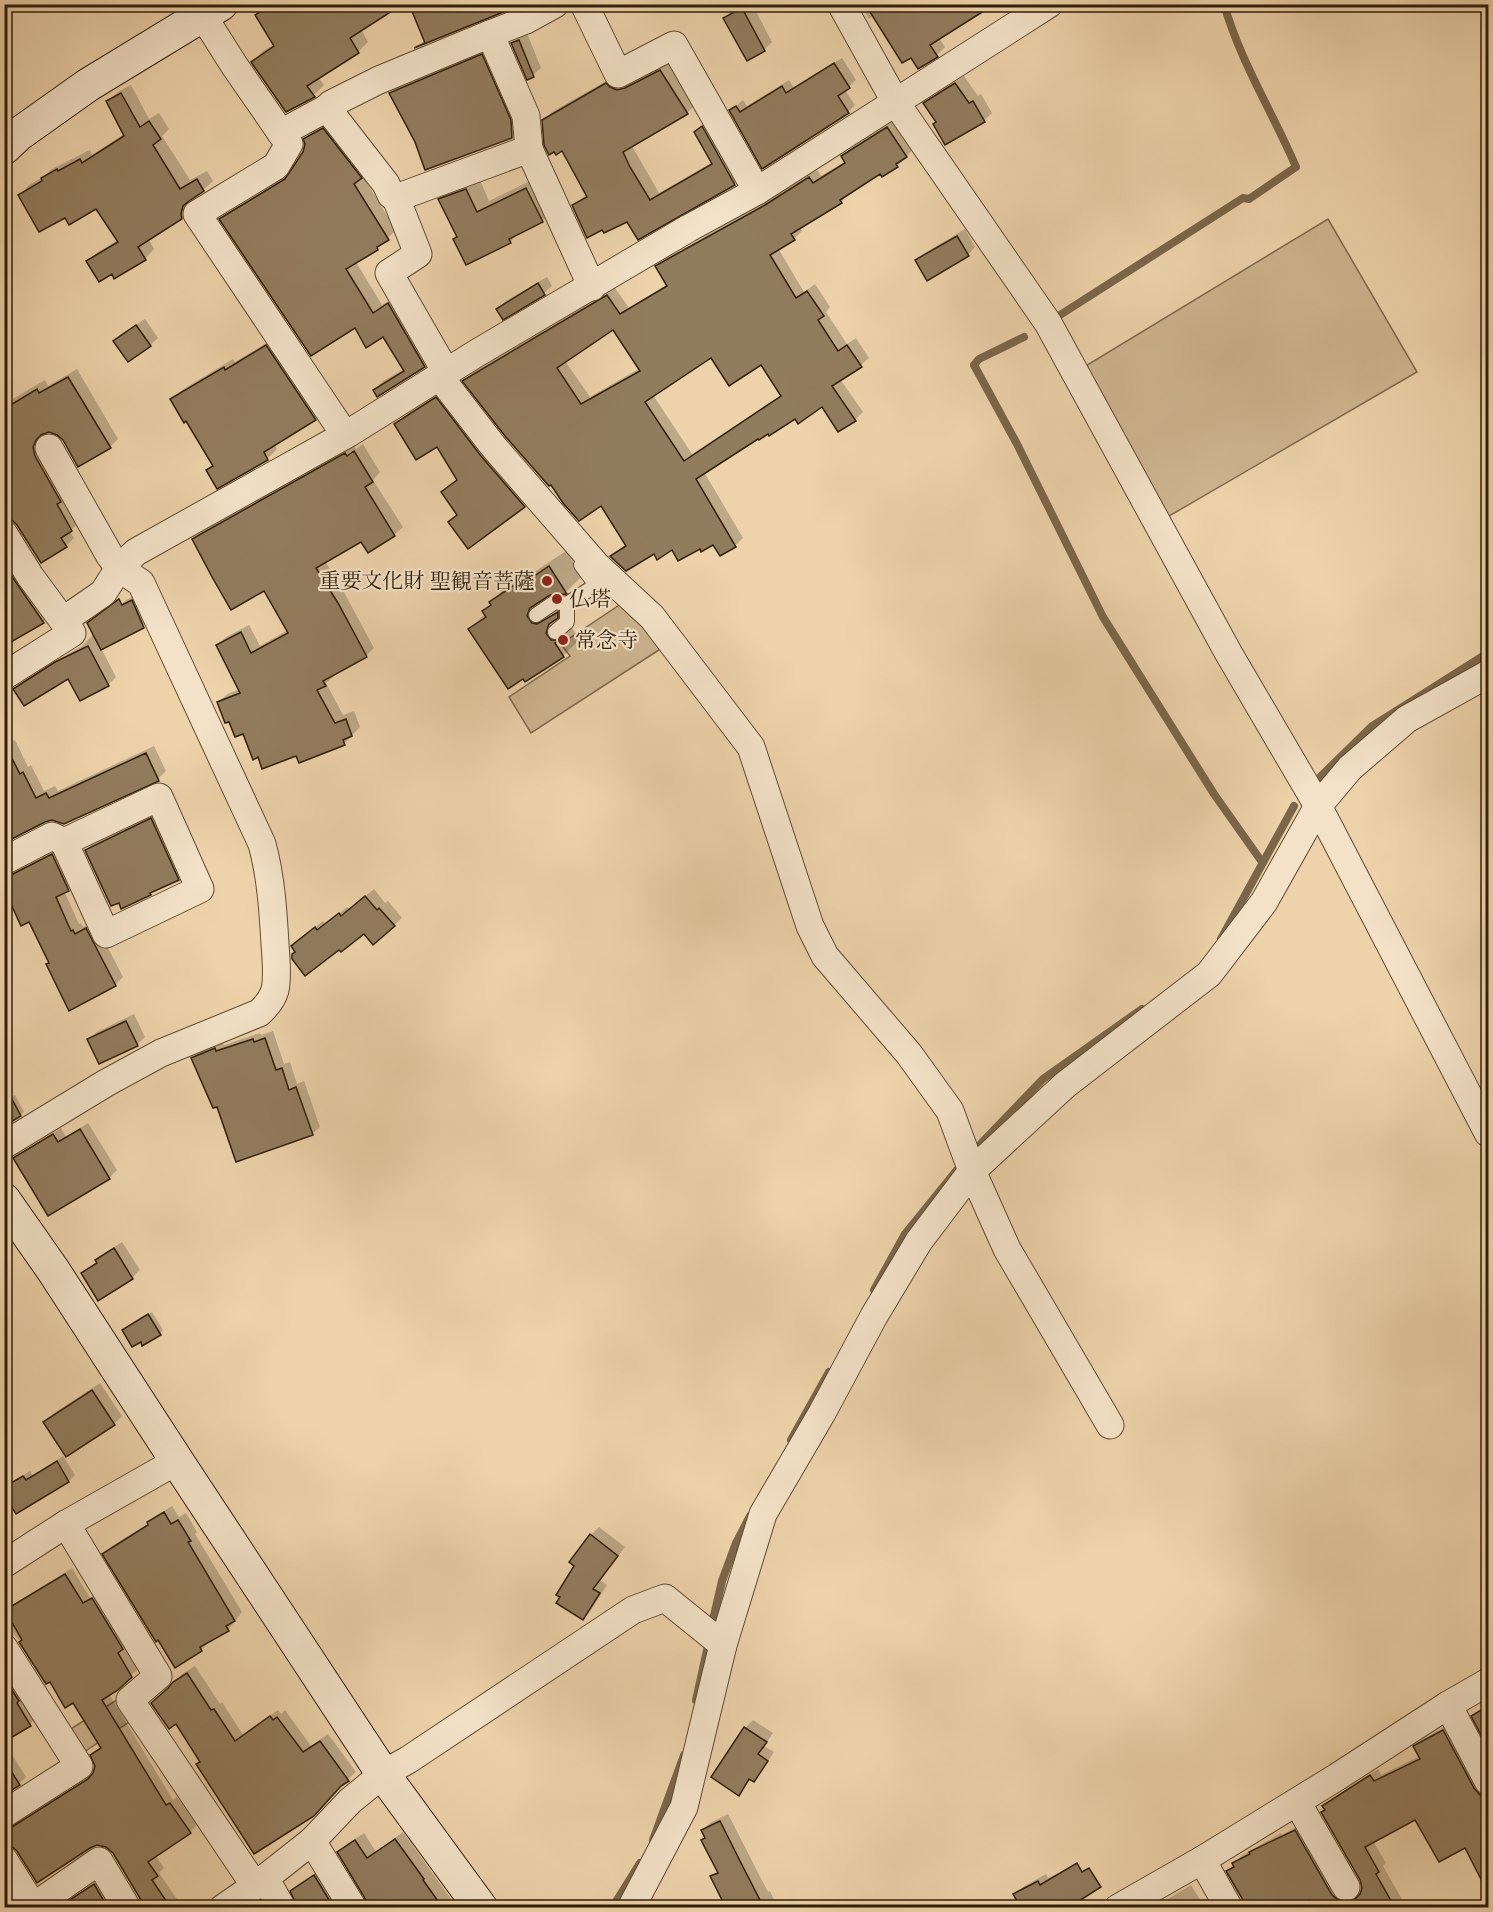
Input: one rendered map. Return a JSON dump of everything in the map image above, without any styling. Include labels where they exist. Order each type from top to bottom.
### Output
[{"type":"street","points":[[281,133],[379,80],[525,20],[555,4]]},
{"type":"street","points":[[584,4],[618,74],[674,45],[757,191]]},
{"type":"street","points":[[841,4],[896,103],[1048,323],[1229,654],[1318,807],[1488,1133]]},
{"type":"street","points":[[4,148],[19,134],[88,85],[216,8],[234,65],[289,144],[276,166],[197,214],[345,435]]},
{"type":"street","points":[[64,620],[103,593],[119,568],[136,552],[345,435],[443,374],[757,191],[896,103],[1034,9]]},
{"type":"street","points":[[490,34],[526,116],[529,149],[592,287]]},
{"type":"street","points":[[327,108],[386,184],[391,195],[396,198],[418,254],[389,273],[443,374],[493,446],[597,566],[652,617],[751,747],[810,926],[825,956],[903,1047],[950,1111],[972,1171],[1007,1249],[1110,1425]]},
{"type":"street","points":[[396,198],[529,149]]},
{"type":"street","points":[[4,1146],[106,1083],[161,1053],[259,1013],[267,1006],[275,988],[276,958],[271,884],[262,843],[141,583],[119,568],[110,556],[50,448]]},
{"type":"street","points":[[4,534],[30,576],[72,633],[4,676]]},
{"type":"street","points":[[631,1908],[684,1807],[723,1645],[763,1514],[913,1251],[972,1171],[1065,1085],[1209,974],[1264,902],[1318,807],[1350,768],[1407,719],[1488,674]]},
{"type":"street","points":[[4,861],[52,836],[64,842],[106,934],[200,889],[159,797],[64,842]]},
{"type":"street","points":[[4,1200],[53,1270],[383,1774],[481,1908]]},
{"type":"street","points":[[4,1564],[66,1524],[177,1461]]},
{"type":"street","points":[[66,1524],[158,1676],[130,1700],[260,1882],[282,1908]]},
{"type":"street","points":[[223,1908],[312,1841],[350,1801],[383,1774],[408,1760],[633,1610],[665,1598],[723,1645]]},
{"type":"street","points":[[4,1648],[79,1766],[4,1814]]},
{"type":"street","points":[[1118,1908],[1297,1802],[1448,1705],[1488,1682]]},
{"type":"street","points":[[1448,1705],[1488,1782]]},
{"type":"street","points":[[1297,1802],[1346,1887]]},
{"type":"street","points":[[312,1841],[354,1908]]},
{"type":"street","points":[[4,1860],[34,1907],[99,1861],[128,1908]]},
{"type":"street","points":[[1202,1860],[1229,1908]]},
{"type":"lane","points":[[536,615],[555,602],[567,604],[596,585],[564,543],[573,536]]},
{"type":"lane","points":[[555,632],[567,622],[567,604]]},
{"type":"shaded area","points":[[1328,219],[1417,372],[1164,519],[1079,370]]},
{"type":"shaded area","points":[[627,600],[662,648],[531,733],[509,697],[570,656],[561,644]]},
{"type":"shaded area","points":[[118,1699],[132,1720],[81,1754],[66,1732]]},
{"type":"building","points":[[272,4],[403,4],[350,38],[359,53],[307,86],[315,97],[286,112],[251,62],[274,46],[255,15]]},
{"type":"building","points":[[409,4],[504,4],[506,11],[414,48],[425,43]]},
{"type":"building","points":[[865,4],[995,4],[930,45],[938,57],[918,69],[911,58],[902,63]]},
{"type":"building","points":[[742,8],[765,51],[747,61],[723,18]]},
{"type":"building","points":[[519,40],[534,77],[527,80],[511,43]]},
{"type":"building","points":[[482,54],[511,120],[512,138],[425,170],[415,142],[389,93]]},
{"type":"building","points":[[834,63],[850,88],[838,96],[849,113],[762,169],[729,110],[736,106],[740,112],[782,86],[786,93]]},
{"type":"building","points":[[660,70],[688,114],[623,152],[650,200],[712,164],[694,132],[702,126],[735,185],[638,240],[627,222],[604,233],[602,230],[587,238],[572,205],[587,197],[562,151],[556,155],[554,152],[549,155],[544,145],[542,120],[606,83],[617,90]]},
{"type":"building","points":[[955,83],[969,103],[973,101],[985,122],[945,145],[933,124],[936,122],[923,103]]},
{"type":"building","points":[[121,93],[140,127],[149,121],[161,139],[153,145],[180,189],[197,179],[204,191],[183,206],[182,219],[138,247],[146,260],[114,279],[112,274],[99,282],[86,261],[118,242],[96,209],[69,225],[65,218],[39,232],[18,195],[57,169],[58,171],[80,159],[82,163],[124,136],[106,101]]},
{"type":"building","points":[[887,127],[907,157],[896,164],[898,167],[882,177],[880,174],[840,200],[842,203],[791,234],[795,240],[770,255],[796,298],[807,291],[824,316],[818,320],[838,351],[847,345],[862,367],[832,386],[856,421],[838,432],[822,407],[798,424],[795,419],[769,436],[768,434],[758,439],[696,479],[736,547],[720,556],[713,545],[678,561],[672,550],[657,560],[654,554],[626,571],[610,556],[626,546],[601,506],[579,521],[551,485],[549,486],[505,436],[462,381],[607,295],[620,314],[667,286],[655,266],[765,205],[809,177],[813,183],[845,163],[841,156]],"holes":[[[613,330],[640,371],[581,404],[557,368]],[[711,358],[729,386],[761,365],[781,396],[684,461],[645,402]]]},
{"type":"building","points":[[323,128],[362,178],[354,184],[389,240],[377,247],[378,250],[346,269],[373,313],[388,303],[425,367],[377,397],[373,390],[404,371],[383,337],[366,348],[355,328],[311,356],[219,219],[285,179],[303,152],[305,144],[303,139]]},
{"type":"building","points":[[526,188],[543,222],[509,239],[511,243],[466,265],[453,239],[457,237],[438,199],[466,189],[477,212]]},
{"type":"building","points":[[957,236],[969,256],[927,281],[915,260]]},
{"type":"building","points":[[538,283],[545,295],[503,320],[496,309]]},
{"type":"building","points":[[136,325],[151,346],[128,362],[113,341]]},
{"type":"building","points":[[266,345],[316,420],[264,452],[268,460],[217,489],[206,470],[213,466],[170,399]]},
{"type":"building","points":[[68,377],[111,448],[78,467],[63,440],[57,435],[49,432],[36,440],[33,447],[35,456],[61,502],[57,504],[72,531],[61,538],[67,547],[41,563],[17,525],[12,520],[4,518],[4,409],[37,389],[39,393]]},
{"type":"building","points":[[436,397],[481,456],[525,507],[468,549],[448,522],[457,515],[441,492],[457,480],[437,447],[416,460],[394,424]]},
{"type":"building","points":[[354,451],[373,482],[365,487],[395,536],[368,553],[361,542],[316,568],[367,657],[323,681],[326,686],[317,690],[335,723],[346,719],[352,736],[343,740],[345,745],[299,763],[296,756],[262,769],[258,757],[253,760],[243,734],[235,737],[229,722],[225,723],[217,702],[240,693],[216,645],[241,632],[251,653],[288,633],[264,591],[231,610],[192,539],[345,453],[347,456]]},
{"type":"building","points":[[4,565],[44,623],[4,646]]},
{"type":"building","points":[[549,566],[567,594],[550,595],[530,608],[527,616],[532,623],[537,624],[558,612],[558,618],[549,624],[546,633],[551,640],[560,640],[555,643],[564,657],[525,682],[523,679],[508,689],[468,629],[486,617],[482,611],[491,605],[489,602],[516,584],[518,587]]},
{"type":"building","points":[[119,599],[122,605],[132,600],[144,628],[101,650],[87,623]]},
{"type":"building","points":[[88,646],[109,686],[80,701],[68,679],[24,706],[13,689],[55,662]]},
{"type":"building","points":[[4,743],[20,774],[23,772],[36,798],[46,793],[49,798],[146,753],[159,781],[64,824],[52,820],[45,822],[4,843]]},
{"type":"building","points":[[151,818],[179,880],[121,909],[119,903],[111,906],[85,850]]},
{"type":"building","points":[[52,854],[69,891],[56,897],[71,931],[73,930],[75,934],[86,928],[116,986],[69,1011],[29,922],[21,926],[10,902],[4,905],[4,877]]},
{"type":"building","points":[[365,896],[395,926],[373,945],[364,934],[305,976],[292,959],[292,954],[295,952],[291,946],[315,927],[317,930],[339,913],[341,916]]},
{"type":"building","points":[[126,1021],[138,1046],[99,1064],[87,1039]]},
{"type":"building","points":[[265,1038],[276,1070],[282,1068],[289,1090],[296,1087],[313,1135],[236,1162],[217,1107],[213,1108],[191,1058],[215,1048],[216,1051],[253,1039],[254,1042]]},
{"type":"building","points":[[4,1084],[21,1116],[4,1126]]},
{"type":"building","points":[[80,1129],[110,1179],[48,1216],[13,1158],[53,1134],[58,1142]]},
{"type":"building","points":[[114,1248],[133,1279],[98,1301],[81,1273],[97,1263],[95,1260]]},
{"type":"building","points":[[148,1314],[161,1335],[142,1346],[141,1342],[132,1347],[122,1330]]},
{"type":"building","points":[[92,1390],[115,1425],[66,1457],[43,1422]]},
{"type":"building","points":[[57,1461],[69,1482],[16,1514],[4,1495],[4,1487],[23,1476],[26,1480]]},
{"type":"building","points":[[164,1512],[171,1524],[178,1520],[191,1541],[188,1542],[235,1621],[226,1626],[229,1631],[200,1647],[202,1651],[175,1668],[158,1640],[156,1642],[102,1554]]},
{"type":"building","points":[[590,1534],[618,1556],[593,1589],[600,1593],[583,1620],[556,1603],[560,1597],[556,1595],[574,1566],[569,1562]]},
{"type":"building","points":[[65,1574],[83,1603],[92,1598],[123,1649],[118,1653],[132,1677],[102,1700],[166,1805],[170,1803],[191,1833],[148,1862],[158,1876],[152,1880],[171,1908],[143,1908],[141,1900],[113,1853],[106,1847],[97,1845],[90,1848],[37,1883],[17,1851],[4,1844],[4,1830],[88,1779],[95,1766],[90,1755],[101,1748],[73,1703],[65,1708],[50,1682],[46,1684],[19,1642],[22,1640],[5,1610]]},
{"type":"building","points":[[187,1673],[235,1741],[270,1716],[273,1720],[277,1717],[303,1752],[320,1741],[349,1781],[341,1786],[314,1816],[254,1854],[196,1764],[200,1762],[176,1724],[169,1729],[151,1703],[173,1682]]},
{"type":"building","points":[[4,1678],[31,1726],[4,1742]]},
{"type":"building","points":[[1488,1706],[1488,1748],[1471,1716]]},
{"type":"building","points":[[744,1727],[767,1742],[758,1754],[768,1761],[754,1782],[749,1779],[739,1796],[711,1777]]},
{"type":"building","points":[[1443,1730],[1474,1788],[1480,1795],[1488,1797],[1488,1893],[1465,1848],[1439,1862],[1415,1820],[1365,1847],[1379,1872],[1376,1874],[1395,1908],[1360,1908],[1355,1899],[1362,1888],[1360,1880],[1321,1812],[1325,1810],[1322,1806],[1370,1775],[1374,1781],[1420,1759],[1413,1746]]},
{"type":"building","points":[[4,1760],[20,1785],[4,1795]]},
{"type":"building","points":[[720,1821],[764,1908],[726,1908],[710,1876],[718,1873],[701,1840],[705,1838],[701,1830]]},
{"type":"building","points":[[1295,1830],[1332,1895],[1342,1902],[1332,1908],[1313,1908],[1309,1900],[1295,1908],[1245,1908],[1243,1900],[1226,1871],[1234,1867],[1232,1863],[1250,1854],[1249,1852]]},
{"type":"building","points":[[395,1839],[443,1908],[369,1908],[337,1852],[355,1840],[367,1858]]},
{"type":"building","points":[[1077,1863],[1082,1872],[1089,1868],[1101,1887],[1068,1908],[1021,1908],[1013,1894],[1038,1881],[1040,1885]]},
{"type":"building","points":[[314,1875],[331,1903],[323,1908],[298,1908],[290,1891]]},
{"type":"building","points":[[94,1884],[108,1908],[72,1908],[68,1901]]},
{"type":"waterway","points":[[1060,315],[1243,198],[1249,199],[1296,167],[1239,46],[1224,4]]},
{"type":"waterway","points":[[1024,337],[979,359],[974,365],[1017,444],[1103,617],[1214,794],[1262,862]]},
{"type":"waterway","points":[[1315,782],[1371,727],[1488,653]]},
{"type":"waterway","points":[[1221,939],[1294,806]]},
{"type":"waterway","points":[[971,1154],[1043,1079],[1142,1009]]},
{"type":"waterway","points":[[874,1290],[905,1234],[961,1165]]},
{"type":"waterway","points":[[791,1440],[829,1372]]},
{"type":"waterway","points":[[711,1629],[722,1581],[736,1543],[750,1516]]},
{"type":"waterway","points":[[696,1700],[709,1641]]},
{"type":"waterway","points":[[653,1840],[684,1755]]},
{"type":"waterway","points":[[612,1908],[640,1863]]},
{"type":"place","name":"重要文化財 聖観音菩薩","points":[[547,581]]},
{"type":"place","name":"仏塔","points":[[557,599]]},
{"type":"place","name":"常念寺","points":[[563,640]]}]
